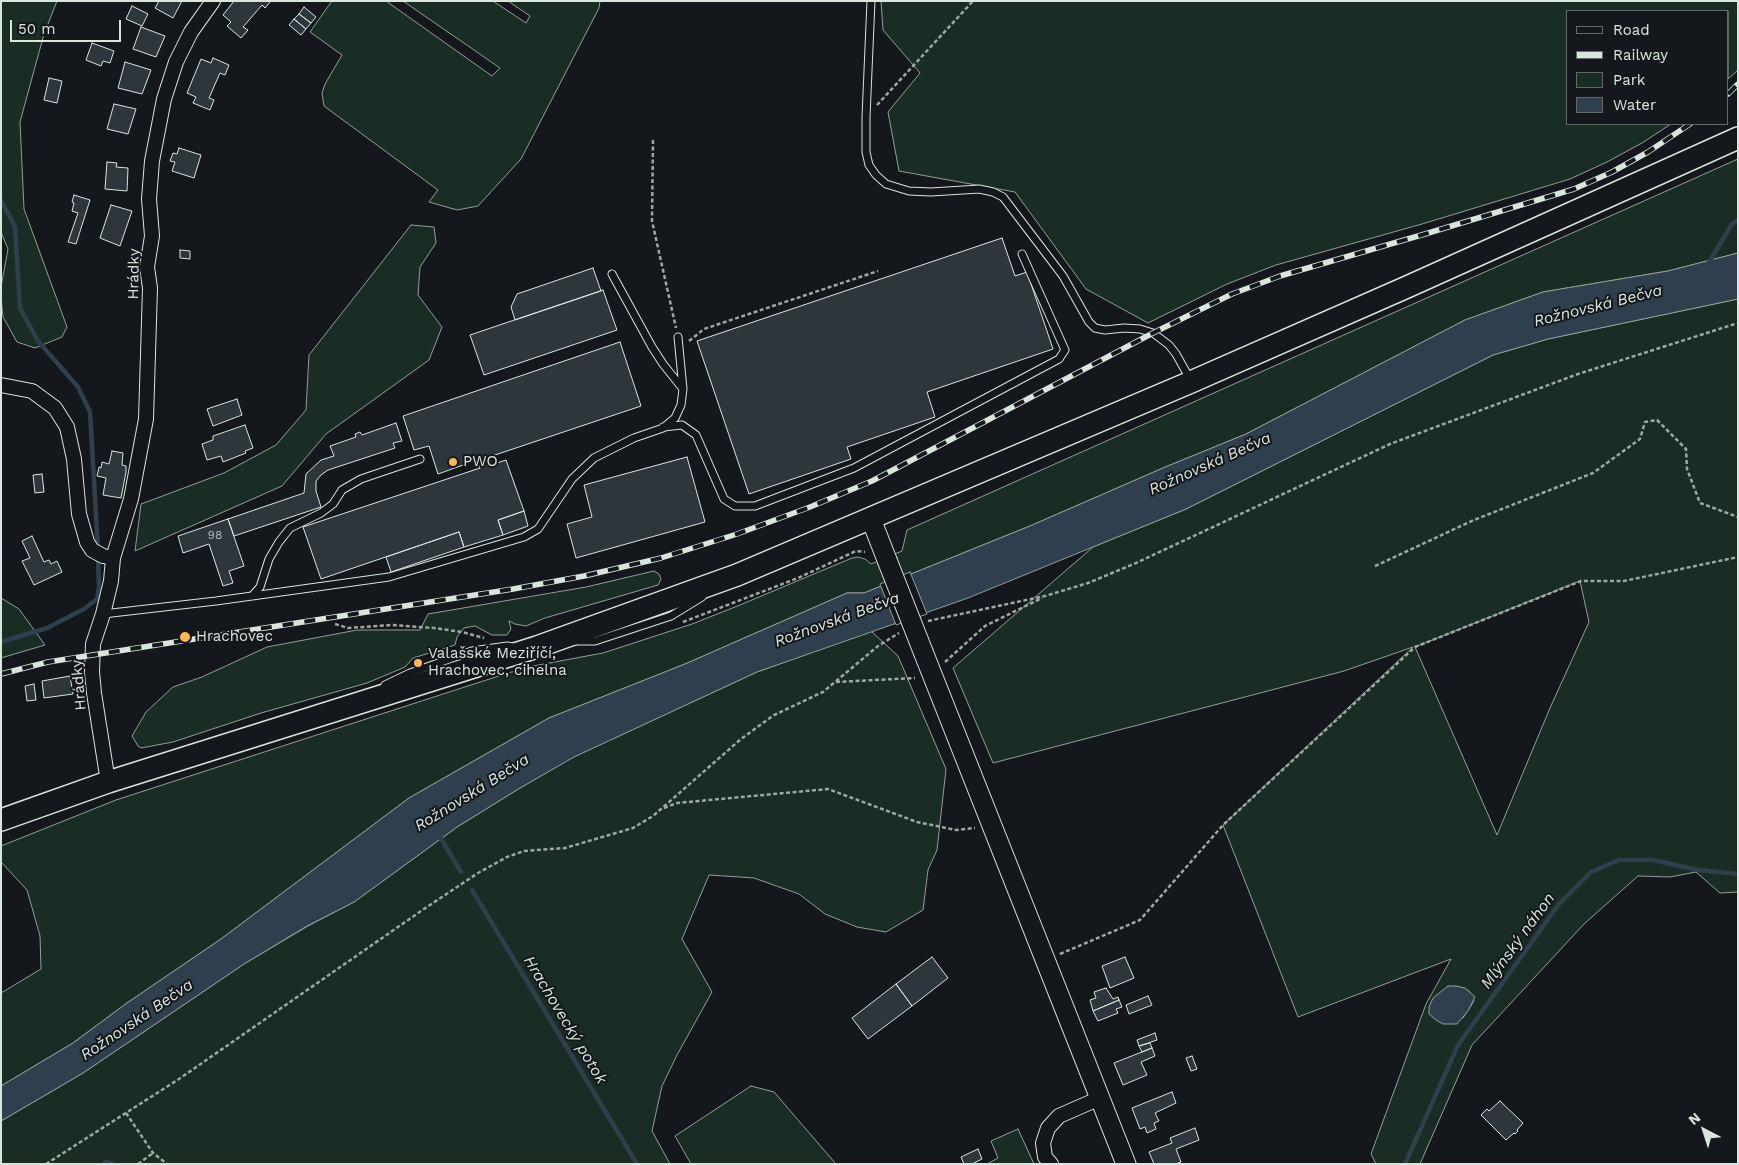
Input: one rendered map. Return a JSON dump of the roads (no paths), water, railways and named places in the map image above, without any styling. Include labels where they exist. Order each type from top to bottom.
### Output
[{"type":"main road","points":[[1,820],[108,782],[528,649],[737,575],[1191,382],[1738,138]]},
{"type":"street","name":"Hrádky","points":[[103,554],[131,499],[146,419],[150,288],[147,267],[152,236],[149,199],[152,161],[164,99],[176,62],[192,32],[213,1]]},
{"type":"street","name":"Hrádky","points":[[1,385],[32,391],[55,408],[67,427],[74,459],[79,514],[87,542],[103,554],[111,581],[93,644],[92,672],[108,782]]},
{"type":"street","points":[[871,519],[924,654],[926,674],[991,824],[1126,1164]]},
{"type":"street","points":[[1051,1164],[1045,1157],[1043,1142],[1048,1128],[1053,1121],[1065,1112],[1100,1098]]},
{"type":"lane","points":[[871,1],[866,152],[870,165],[876,175],[886,184],[898,188],[931,192],[979,190],[992,192],[1003,197],[1025,223],[1063,276],[1089,322],[1095,328],[1105,330],[1132,329],[1153,333],[1169,345],[1176,354],[1191,382]]},
{"type":"lane","points":[[103,614],[389,577],[524,537],[538,529],[572,479],[594,458],[634,438],[663,428],[682,425],[696,435],[724,499],[735,506],[755,506],[854,468],[1059,359],[1066,350],[1022,254]]},
{"type":"lane","points":[[612,274],[652,347],[683,389]]},
{"type":"lane","points":[[663,428],[675,418],[681,405],[683,389],[678,337]]},
{"type":"lane","points":[[252,596],[260,587],[269,559],[290,528],[321,513],[333,504],[342,490],[360,479],[420,459]]},
{"type":"water","name":"Rožnovská Bečva","points":[[1738,253],[1738,299],[1548,339],[1493,355],[1186,509],[968,598],[757,672],[574,757],[457,827],[354,902],[307,926],[244,964],[83,1073],[1,1121],[1,1086],[73,1043],[127,1003],[221,939],[409,798],[549,718],[685,664],[847,593],[864,593],[1030,526],[1246,434],[1465,320],[1543,292],[1668,271]]},
{"type":"water","points":[[1448,986],[1465,988],[1475,997],[1468,1011],[1457,1024],[1443,1024],[1429,1014],[1429,1007],[1433,998]]},
{"type":"waterway","points":[[1,200],[15,227],[20,308],[38,341],[78,387],[90,412],[98,550]]},
{"type":"waterway","points":[[1708,264],[1732,224],[1738,220]]},
{"type":"waterway","points":[[1,642],[47,628],[84,609],[97,599],[99,586],[98,557]]},
{"type":"waterway","name":"Hrachovecký potok","points":[[439,835],[461,872]]},
{"type":"waterway","name":"Mlýnský náhon","points":[[1405,1164],[1458,1045],[1559,904],[1591,872],[1619,860],[1653,860],[1698,870],[1738,874]]},
{"type":"waterway","name":"Hrachovecký potok","points":[[472,890],[637,1164]]},
{"type":"waterway","points":[[104,1164],[106,1162],[114,1164]]},
{"type":"railway","points":[[1729,93],[1738,84]]},
{"type":"railway","points":[[1,674],[48,662],[513,589],[584,576],[661,558],[737,534],[810,507],[872,481],[1153,333],[1232,294],[1280,276],[1574,189],[1612,172],[1648,152],[1688,125]]},
{"type":"place","name":"PWO","points":[[453,462]]},
{"type":"place","name":"Hrachovec","points":[[185,637]]},
{"type":"place","name":"Valašské Meziříčí, Hrachovec, cihelna","points":[[418,663]]}]
